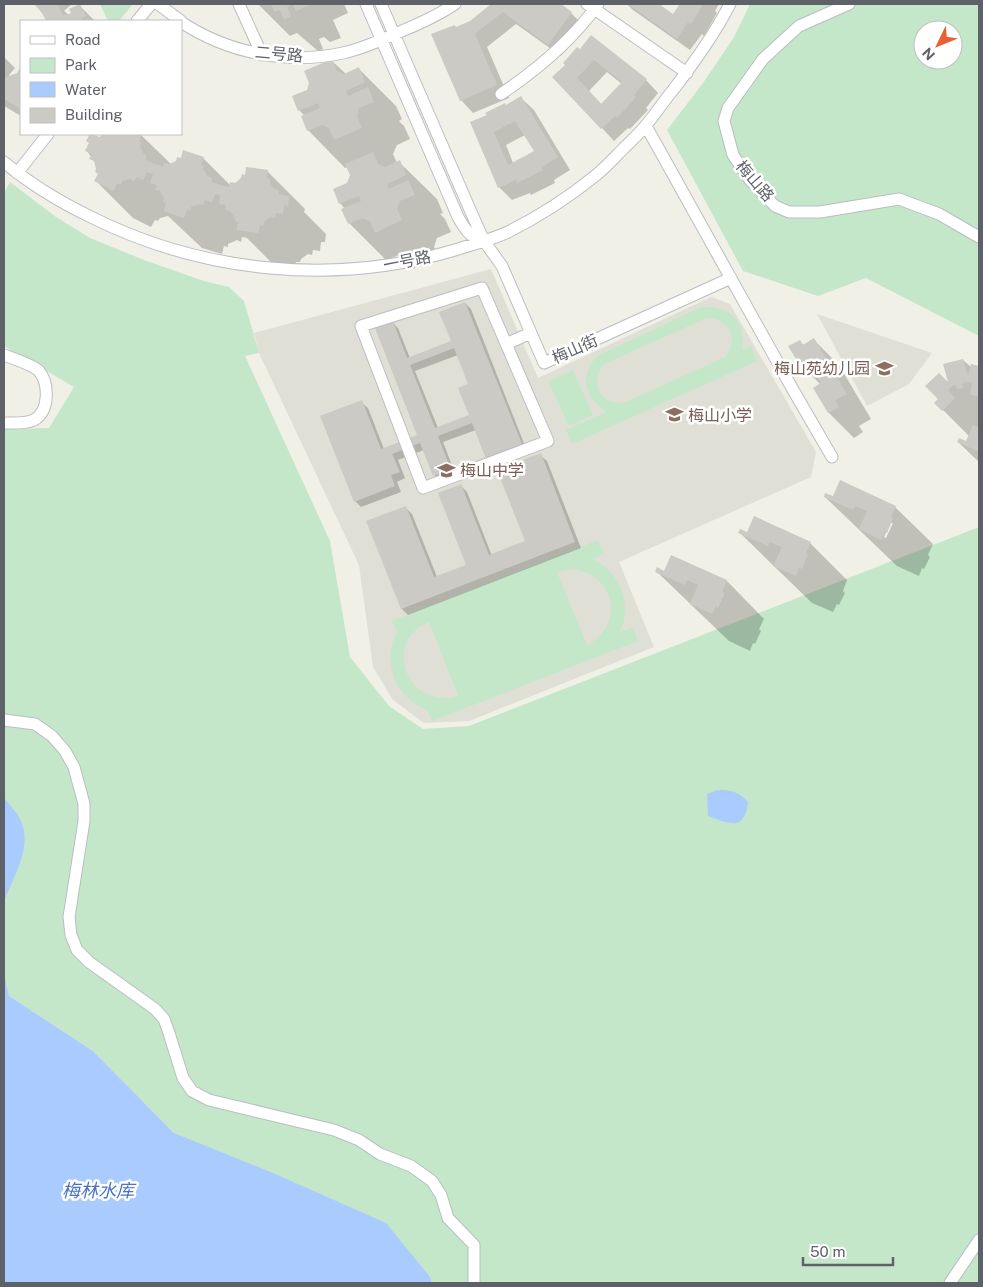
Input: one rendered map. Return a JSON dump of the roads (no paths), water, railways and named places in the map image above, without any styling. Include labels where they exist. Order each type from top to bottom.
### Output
[{"type":"street","points":[[138,20],[151,4]]},
{"type":"street","name":"二号路","points":[[158,4],[178,20]]},
{"type":"street","points":[[239,4],[262,55]]},
{"type":"street","name":"梅山街","points":[[366,4],[458,217],[466,231],[475,239],[484,241]]},
{"type":"street","name":"梅山街","points":[[381,4],[484,241],[502,266],[544,363],[731,278]]},
{"type":"street","name":"二号路","points":[[182,23],[215,40],[238,49],[262,55],[295,58],[343,53],[394,35],[427,20],[455,4]]},
{"type":"street","name":"一号路","points":[[4,162],[16,173],[70,207],[118,231],[169,249],[221,262],[274,269],[327,270],[381,266],[433,256],[508,232],[546,211],[595,176],[646,126],[718,28],[730,4]]},
{"type":"street","name":"梅山路","points":[[849,4],[799,26],[763,59],[728,108],[724,121],[732,155],[756,186],[776,206],[789,212],[820,212],[899,199],[939,214],[979,237]]},
{"type":"street","points":[[501,94],[536,69],[568,40],[593,6],[686,73]]},
{"type":"street","points":[[646,126],[832,456]]},
{"type":"street","points":[[16,173],[47,135]]},
{"type":"street","points":[[482,288],[506,344],[548,441],[423,488],[361,326],[482,288]]},
{"type":"street","points":[[506,344],[531,333]]},
{"type":"street","points":[[4,355],[38,370],[44,381],[47,396],[43,410],[34,420],[4,423]]},
{"type":"street","points":[[4,720],[35,724],[52,736],[65,751],[74,767],[84,804],[84,821],[69,917],[71,935],[78,950],[89,962],[155,1009],[164,1019],[183,1078],[192,1091],[209,1100],[334,1130],[359,1140],[380,1154],[411,1166],[432,1181],[441,1196],[448,1218],[474,1245],[474,1283]]},
{"type":"street","points":[[950,1283],[979,1240]]},
{"type":"water","points":[[718,790],[735,792],[748,802],[746,812],[739,822],[729,823],[708,816],[707,794]]},
{"type":"water","points":[[4,797],[20,819],[25,839],[21,861],[4,902]]},
{"type":"water","name":"梅林水库","points":[[4,974],[9,996],[93,1051],[174,1133],[273,1173],[386,1223],[430,1277],[432,1283],[4,1283]]},
{"type":"place","name":"梅山苑幼儿园","points":[[884,368]]},
{"type":"place","name":"梅山小学","points":[[674,415]]},
{"type":"place","name":"梅山中学","points":[[446,470]]}]
